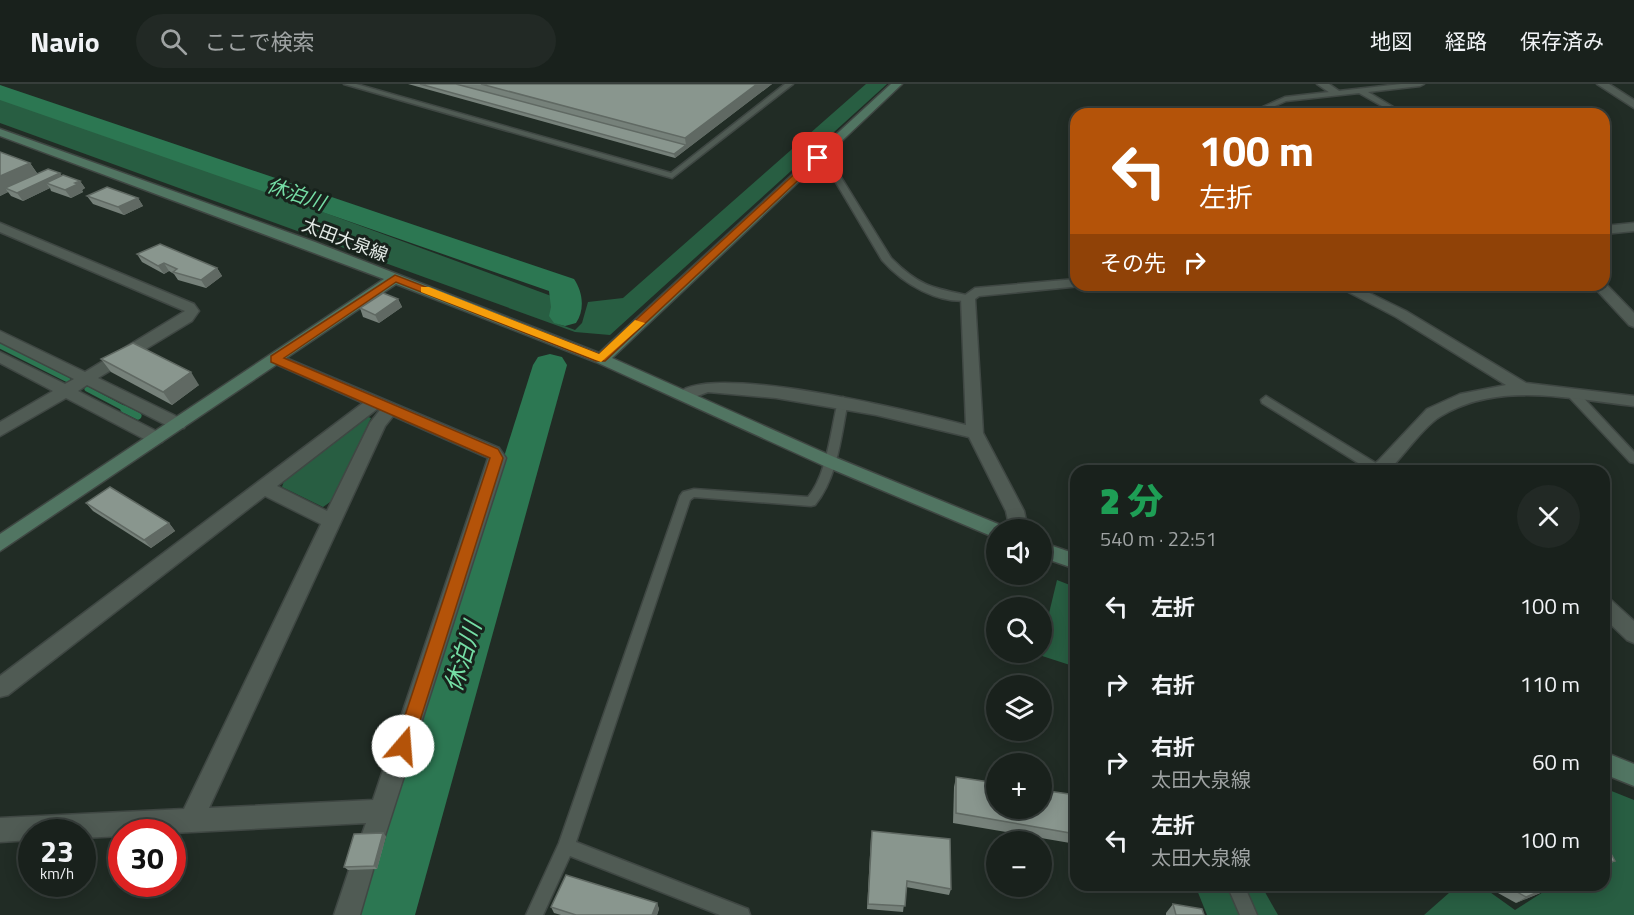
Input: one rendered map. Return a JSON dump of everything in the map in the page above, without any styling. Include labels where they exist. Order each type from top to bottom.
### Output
[{"type":"main road","points":[[601,359],[897,84]]},
{"type":"main road","name":"太田大泉線","points":[[0,132],[395,278],[601,359],[828,462],[986,527]]},
{"type":"main road","points":[[0,544],[395,278]]},
{"type":"main road","points":[[1052,553],[1070,560]]},
{"type":"main road","points":[[1610,765],[1634,775]]},
{"type":"street","points":[[1322,84],[1337,93]]},
{"type":"street","points":[[1602,84],[1634,105]]},
{"type":"street","points":[[1610,229],[1634,226]]},
{"type":"street","points":[[0,227],[192,311],[187,318],[0,430]]},
{"type":"street","points":[[0,243],[18,234]]},
{"type":"street","points":[[1017,519],[1015,511],[975,433],[968,297],[975,292],[1070,284]]},
{"type":"street","points":[[1354,291],[1401,314],[1522,388]]},
{"type":"street","points":[[1605,291],[1634,322]]},
{"type":"street","points":[[0,336],[178,424]]},
{"type":"street","points":[[0,357],[156,438]]},
{"type":"street","points":[[276,359],[493,452],[497,458],[373,837]]},
{"type":"street","points":[[684,396],[697,388],[708,387],[843,401],[975,433]]},
{"type":"street","points":[[1384,465],[1433,413],[1466,398],[1522,388],[1634,401]]},
{"type":"street","points":[[0,688],[263,487],[382,406]]},
{"type":"street","points":[[192,819],[378,423],[382,406]]},
{"type":"street","points":[[263,487],[331,520]]},
{"type":"street","points":[[1610,612],[1634,634]]},
{"type":"street","points":[[0,830],[382,811]]},
{"type":"street","points":[[347,915],[361,870]]},
{"type":"lane","points":[[348,84],[672,176],[789,84]]},
{"type":"lane","points":[[1265,108],[1285,99],[1420,84]]},
{"type":"lane","points":[[1361,91],[1391,108]]},
{"type":"lane","points":[[818,158],[831,168],[845,187],[882,252],[899,272],[912,284],[927,291],[968,297]]},
{"type":"lane","points":[[1573,394],[1634,459]]},
{"type":"lane","points":[[1266,400],[1368,465]]},
{"type":"lane","points":[[534,915],[566,846],[687,495],[811,502],[817,498],[843,401]]},
{"type":"lane","points":[[566,846],[742,915]]},
{"type":"lane","points":[[1238,891],[1249,915]]},
{"type":"green space","points":[[866,84],[887,84],[610,335],[575,332],[0,123],[0,98],[176,158],[554,297],[556,323],[575,330],[582,323],[588,302],[623,298]]},
{"type":"green space","points":[[366,416],[371,418],[333,500],[323,507],[282,487],[284,481]]},
{"type":"green space","points":[[1057,580],[1070,585],[1070,665],[1052,659],[1052,601]]},
{"type":"green space","points":[[1610,790],[1634,800],[1634,915],[1424,915],[1451,891],[1488,891],[1515,910],[1545,891],[1610,891]]},
{"type":"green space","points":[[1197,891],[1264,891],[1278,915],[1207,915]]},
{"type":"building","points":[[420,84],[456,84],[686,145],[674,154]]},
{"type":"building","points":[[481,84],[757,84],[685,138]]},
{"type":"building","points":[[0,152],[30,163],[0,176]]},
{"type":"building","points":[[48,169],[60,173],[17,193],[5,188]]},
{"type":"building","points":[[63,175],[80,181],[65,190],[46,183]]},
{"type":"building","points":[[107,187],[138,198],[118,207],[87,196]]},
{"type":"building","points":[[160,244],[217,268],[201,280],[173,272],[177,269],[164,263],[158,266],[137,254]]},
{"type":"building","points":[[383,293],[398,299],[375,315],[360,308]]},
{"type":"building","points":[[133,343],[191,372],[163,392],[101,359]]},
{"type":"building","points":[[110,487],[169,523],[144,540],[86,503]]},
{"type":"building","points":[[956,777],[986,782],[986,818],[956,813]]},
{"type":"building","points":[[1052,792],[1070,794],[1070,833],[990,819],[1052,819]]},
{"type":"building","points":[[872,831],[950,839],[951,889],[907,881],[905,906],[868,904]]},
{"type":"building","points":[[383,833],[374,866],[344,867],[354,834]]},
{"type":"building","points":[[1610,852],[1615,861],[1610,862]]},
{"type":"building","points":[[566,875],[657,903],[652,915],[576,915],[551,907]]},
{"type":"building","points":[[1515,891],[1540,891],[1526,897]]},
{"type":"building","points":[[1173,904],[1202,909],[1204,915],[1176,915]]},
{"type":"waterway","name":"休泊川","points":[[0,92],[563,286],[567,307],[565,316]]},
{"type":"waterway","points":[[0,346],[68,380]]},
{"type":"waterway","name":"休泊川","points":[[387,915],[550,365]]},
{"type":"waterway","points":[[87,389],[127,410]]},
{"type":"waterway","points":[[124,409],[138,416]]},
{"type":"slow traffic","points":[[425,290],[601,359],[639,323]]},
{"type":"route","points":[[403,746],[497,458],[493,452],[374,403],[276,359],[395,278],[601,359],[818,158]]}]
